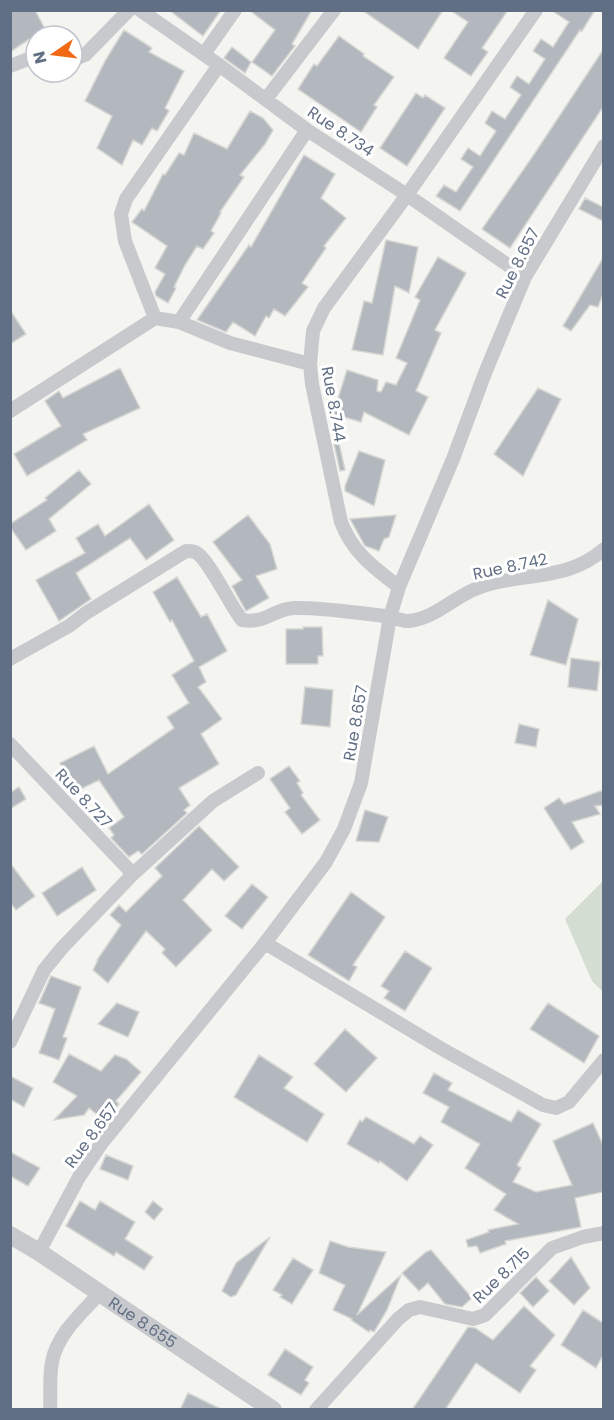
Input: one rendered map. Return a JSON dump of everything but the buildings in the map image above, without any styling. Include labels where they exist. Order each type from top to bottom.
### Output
[{"type":"street","points":[[84,55],[129,10]]},
{"type":"street","name":"Rue 8.734","points":[[140,10],[308,130],[525,277]]},
{"type":"street","points":[[204,54],[235,10]]},
{"type":"street","points":[[266,99],[334,10]]},
{"type":"street","name":"Rue 8.744","points":[[399,587],[361,557],[344,530],[310,364],[313,331],[324,308],[536,10]]},
{"type":"street","points":[[155,318],[124,241],[121,214],[126,199],[219,65]]},
{"type":"street","points":[[178,322],[308,130]]},
{"type":"street","name":"Rue 8.657","points":[[39,1252],[79,1177],[102,1144],[265,943],[326,862],[344,829],[361,783],[390,617],[399,587],[453,459],[485,373],[525,277],[603,146]]},
{"type":"street","points":[[10,411],[155,318],[178,322],[230,343],[310,364]]},
{"type":"street","name":"Rue 8.742","points":[[10,659],[69,626],[186,551],[196,552],[205,559],[233,609],[242,620],[254,622],[288,608],[309,607],[390,617],[404,621],[420,619],[440,610],[458,597],[481,587],[580,567],[603,549]]},
{"type":"street","name":"Rue 8.727","points":[[10,744],[133,874]]},
{"type":"street","points":[[10,1042],[44,970],[62,948],[133,874],[213,801],[258,773]]},
{"type":"street","points":[[265,943],[543,1105],[556,1108],[569,1101],[603,1060]]},
{"type":"street","name":"Rue 8.715","points":[[316,1410],[398,1319],[409,1310],[420,1308],[473,1319],[485,1315],[552,1248],[583,1237],[603,1233]]},
{"type":"street","name":"Rue 8.655","points":[[10,1235],[39,1252],[273,1410]]},
{"type":"street","points":[[50,1410],[52,1362],[60,1341],[100,1293]]},
{"type":"shaded area","points":[[603,881],[603,992],[592,981],[565,919]]}]
